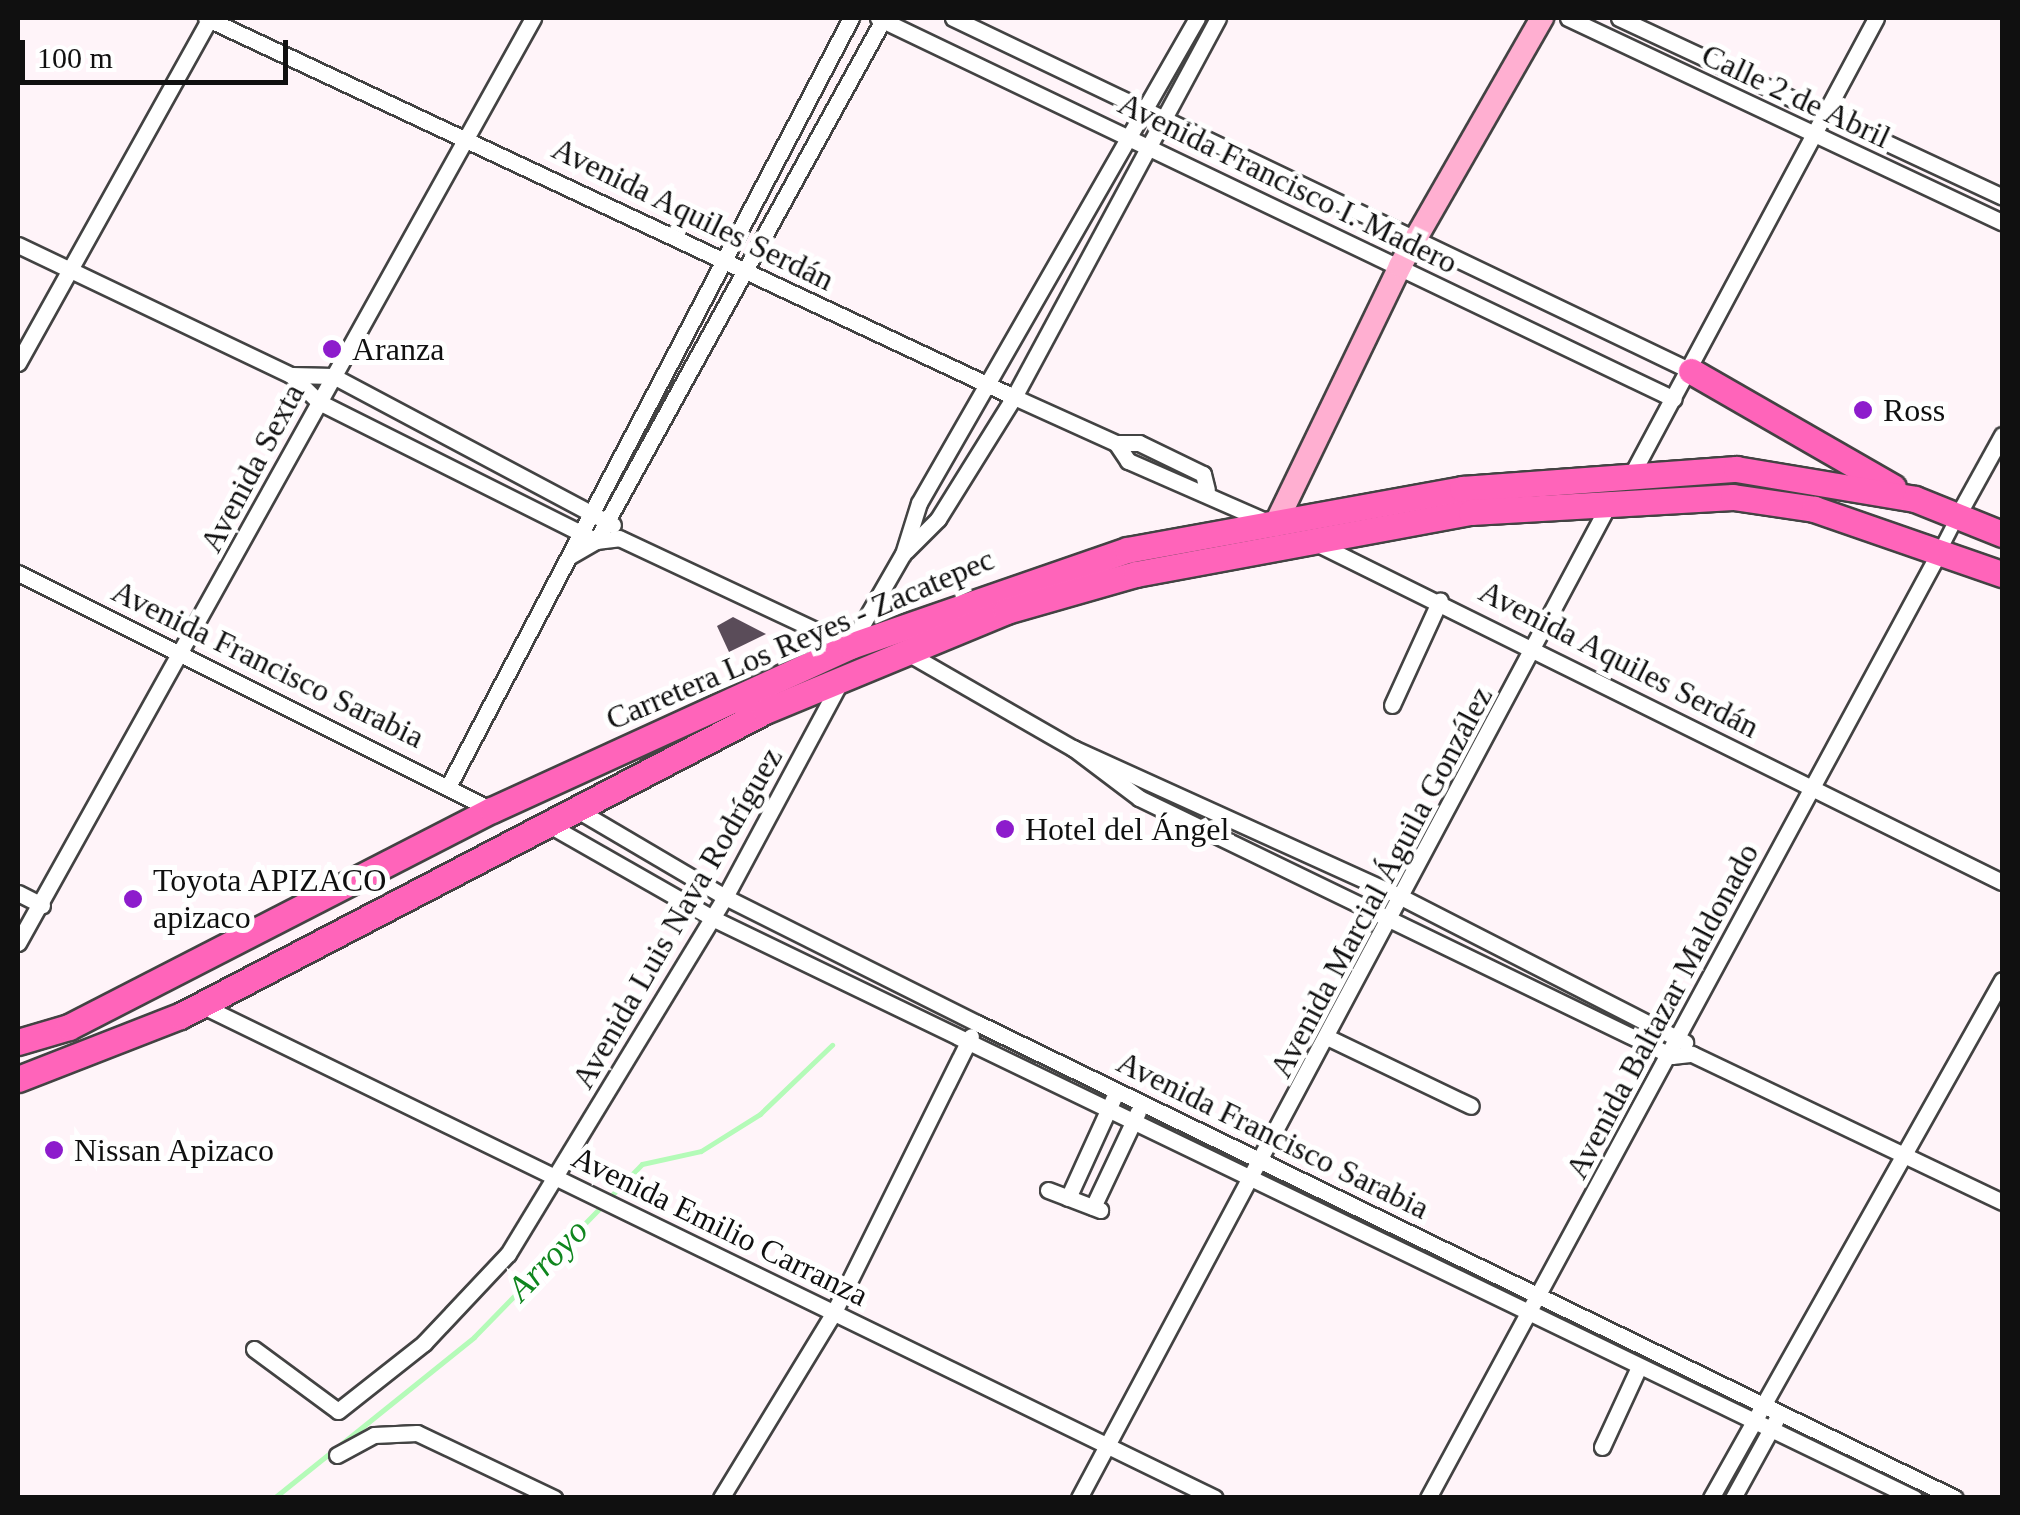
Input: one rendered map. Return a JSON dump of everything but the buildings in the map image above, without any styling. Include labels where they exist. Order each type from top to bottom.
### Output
[{"type":"main road","points":[[1274,525],[1400,266],[1542,18]]},
{"type":"main road","points":[[1691,371],[1915,499]]},
{"type":"main road","name":"Carretera Los Reyes - Zacatepec","points":[[18,1042],[210,959],[492,810],[850,646],[1040,574],[1462,489],[1633,472],[1736,470],[1915,499],[1959,513],[2002,534]]},
{"type":"main road","name":"Carretera Los Reyes - Zacatepec","points":[[18,1078],[201,1005],[544,822],[844,676],[904,651],[1136,574],[1318,544],[1471,512],[1612,500],[1733,497],[1814,509],[1940,549],[2002,574]]},
{"type":"street","name":"Avenida Aquiles Serdán","points":[[208,18],[243,24],[465,136],[1116,443],[1128,461],[1194,493],[1208,490],[1274,525],[1538,645],[1812,789],[2002,882]]},
{"type":"street","points":[[18,363],[208,18]]},
{"type":"street","name":"Avenida Sexta","points":[[18,943],[182,655],[533,18]]},
{"type":"street","points":[[450,783],[570,556],[576,531],[622,442],[725,258],[851,18]]},
{"type":"street","points":[[596,541],[881,18]]},
{"type":"street","name":"Avenida Francisco I. Madero","points":[[881,18],[1674,399]]},
{"type":"street","name":"Avenida Francisco I. Madero","points":[[954,18],[1150,109],[1414,242],[1691,371]]},
{"type":"street","points":[[570,556],[596,541],[619,538],[850,646],[903,554],[919,504],[1150,109],[1196,18]]},
{"type":"street","points":[[903,554],[938,519],[1014,396],[1218,18]]},
{"type":"street","name":"Calle 2 de Abril","points":[[1568,18],[2002,222]]},
{"type":"street","name":"Calle 2 de Abril","points":[[1618,18],[2001,192]]},
{"type":"street","points":[[1612,500],[1633,472],[1691,371],[1876,18]]},
{"type":"street","points":[[1684,74],[1695,52]]},
{"type":"street","points":[[1014,82],[1030,53]]},
{"type":"street","points":[[796,124],[820,135]]},
{"type":"street","points":[[1256,198],[1268,170]]},
{"type":"street","points":[[764,180],[789,192]]},
{"type":"street","points":[[1986,215],[2001,192]]},
{"type":"street","points":[[18,244],[291,375],[319,402],[596,541]]},
{"type":"street","points":[[1063,253],[1087,266]]},
{"type":"street","points":[[1525,327],[1538,300]]},
{"type":"street","points":[[291,375],[333,376],[608,517],[619,538]]},
{"type":"street","points":[[659,375],[680,388]]},
{"type":"street","points":[[1940,549],[2002,434]]},
{"type":"street","points":[[622,442],[644,454]]},
{"type":"street","name":"Avenida Marcial Águila González","points":[[1078,1498],[1394,916],[1612,500]]},
{"type":"street","name":"Avenida Baltazar Maldonado","points":[[1428,1498],[1672,1056],[1940,549]]},
{"type":"street","name":"Avenida Francisco Sarabia","points":[[18,573],[450,783],[492,810]]},
{"type":"street","points":[[1392,704],[1440,600]]},
{"type":"street","points":[[904,651],[1072,748],[1403,898],[1682,1036],[1692,1054]]},
{"type":"street","name":"Avenida Luis Nava Rodríguez","points":[[254,1349],[338,1411],[460,1305],[560,1177],[725,897],[844,676]]},
{"type":"street","points":[[1072,748],[1139,798],[1394,916],[1672,1056],[1692,1054],[1912,1155],[2002,1202]]},
{"type":"street","name":"Avenida Francisco Sarabia","points":[[574,808],[725,897],[977,1023],[1264,1158],[1538,1298],[1782,1408],[1955,1498]]},
{"type":"street","name":"Avenida Francisco Sarabia","points":[[544,822],[712,918],[1255,1175],[1528,1318],[1753,1417],[1914,1498]]},
{"type":"street","points":[[18,893],[42,905]]},
{"type":"street","points":[[1722,1496],[1753,1417],[1763,1399],[1784,1380],[1912,1155],[2002,980]]},
{"type":"street","name":"Avenida Emilio Carranza","points":[[201,1005],[560,1177],[832,1314],[1109,1442],[1215,1498]]},
{"type":"street","points":[[720,1498],[832,1314],[977,1023]]},
{"type":"street","points":[[1328,1038],[1471,1106]]},
{"type":"street","points":[[1068,1198],[1118,1089]]},
{"type":"street","points":[[1048,1190],[1097,1209],[1144,1102]]},
{"type":"street","points":[[1602,1447],[1638,1369]]},
{"type":"street","points":[[1722,1496],[1782,1408],[1784,1380]]},
{"type":"street","points":[[337,1455],[374,1434],[417,1433],[554,1498]]},
{"type":"waterway","name":"Arroyo","points":[[609,1198],[642,1164],[701,1151],[760,1114],[832,1045]]},
{"type":"waterway","name":"Arroyo","points":[[274,1498],[474,1337],[602,1206]]},
{"type":"place","name":"Aranza","points":[[332,349]]},
{"type":"place","name":"Ross","points":[[1863,410]]},
{"type":"place","name":"Hotel del Ángel","points":[[1005,829]]},
{"type":"place","name":"Toyota APIZACO apizaco","points":[[133,899]]},
{"type":"place","name":"Nissan Apizaco","points":[[54,1150]]}]
